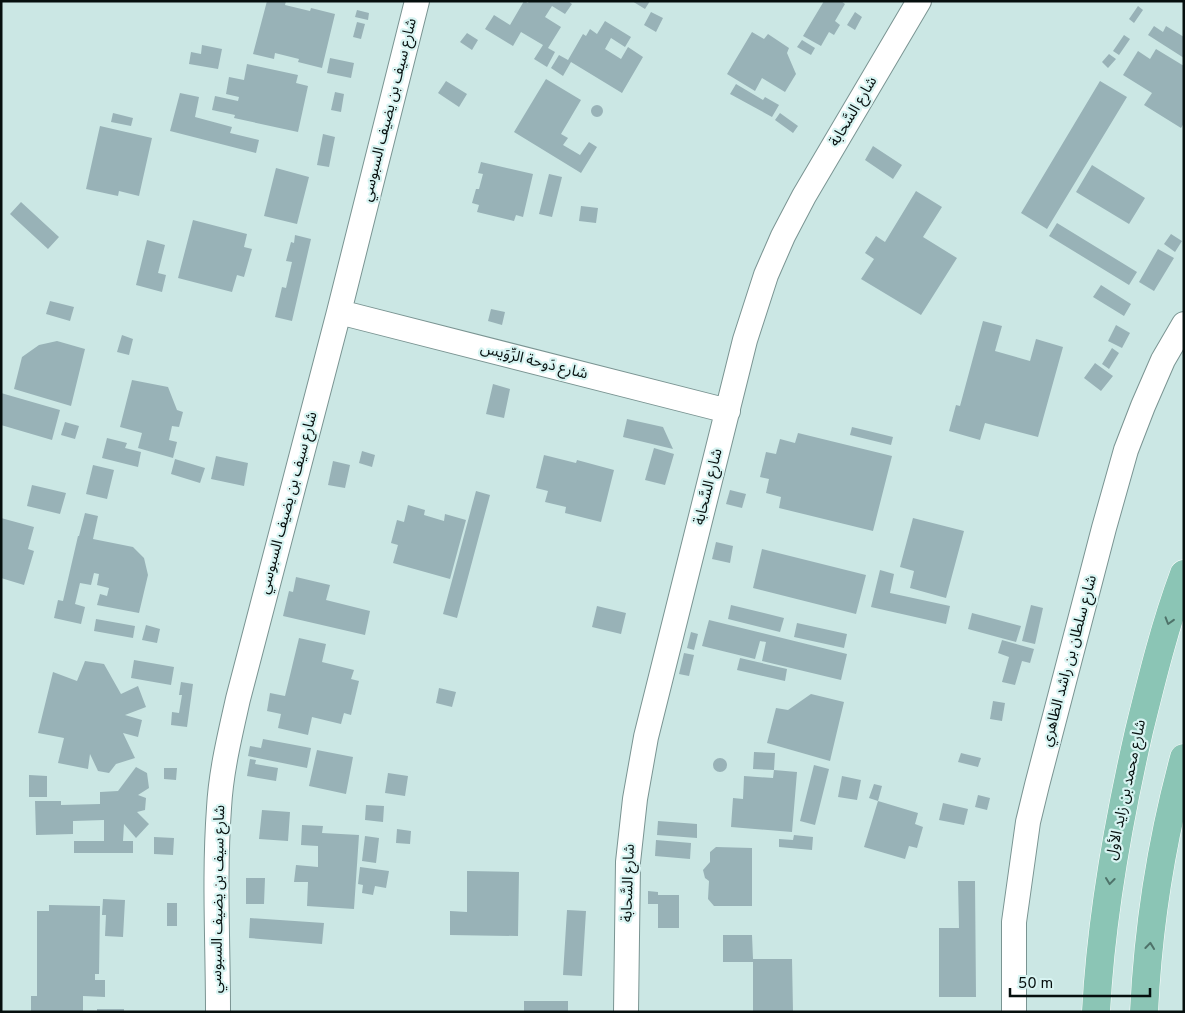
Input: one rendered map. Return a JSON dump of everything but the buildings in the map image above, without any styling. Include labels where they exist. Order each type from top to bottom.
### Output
[{"type":"main road","name":"شارع محمد بن زايد الأول","points":[[1096,1012],[1110,876],[1128,780],[1150,683],[1184,574]]},
{"type":"main road","points":[[1144,1012],[1157,886],[1174,793],[1184,758]]},
{"type":"street","name":"شارع سيف بن يضيف السبوسي","points":[[218,1012],[217,852],[219,808],[225,756],[417,1]]},
{"type":"street","name":"شارع السَّحابة","points":[[626,1012],[628,862],[640,768],[646,737],[755,305],[783,236],[804,196],[919,1]]},
{"type":"street","name":"شارع دَوحة الرِّوَيس","points":[[339,312],[728,411]]},
{"type":"street","name":"شارع سلطان بن راشد الظاهري","points":[[1014,1012],[1014,922],[1028,822],[1037,785],[1126,450],[1163,360],[1184,324]]}]
